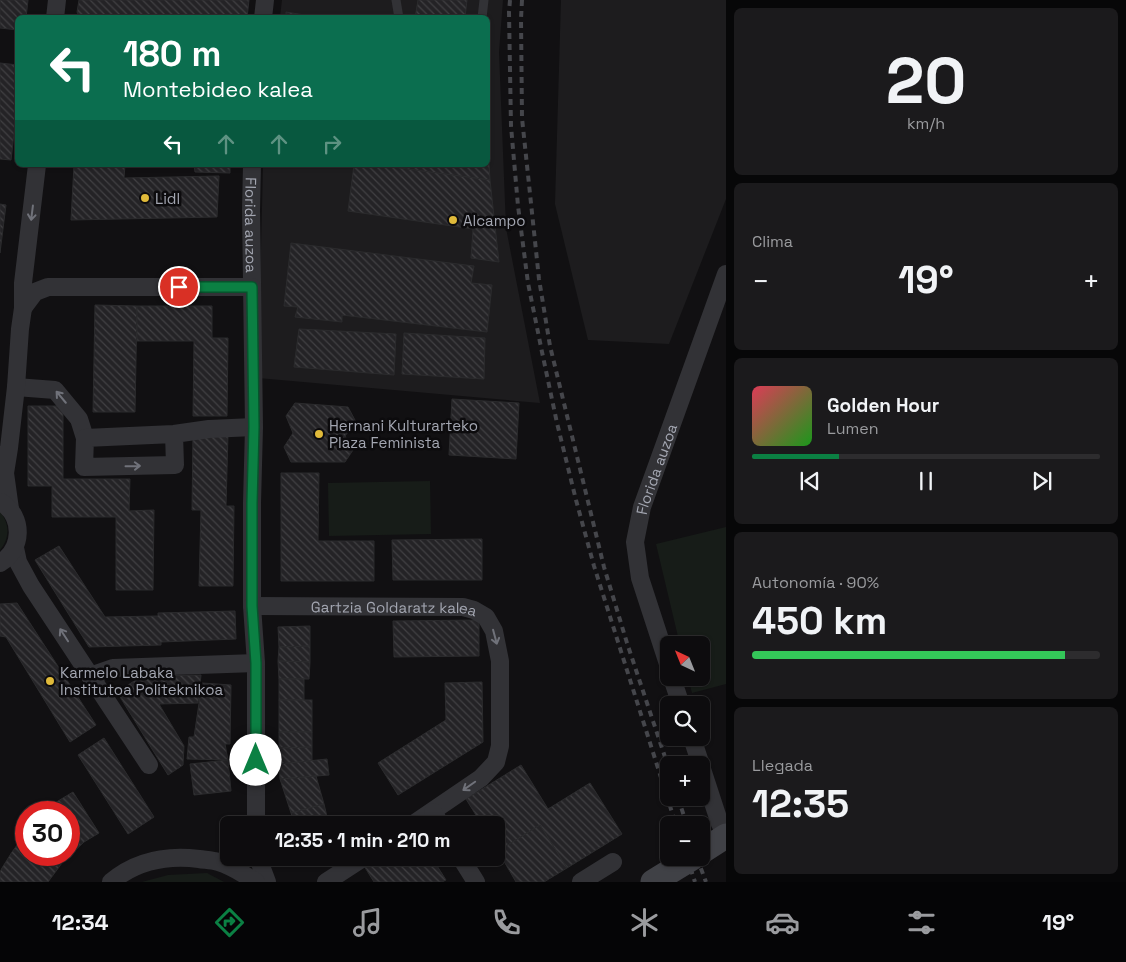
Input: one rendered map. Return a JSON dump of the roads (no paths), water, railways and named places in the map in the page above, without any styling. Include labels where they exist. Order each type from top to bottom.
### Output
[{"type":"main road","points":[[710,843],[723,830]]},
{"type":"main road","points":[[653,882],[679,866]]},
{"type":"street","points":[[55,15],[57,0]]},
{"type":"street","points":[[263,15],[265,0]]},
{"type":"street","points":[[38,167],[23,283],[23,308],[8,458],[2,475],[5,505],[14,516],[18,532],[15,548],[18,562],[31,586],[149,765]]},
{"type":"street","name":"Florida auzoa","points":[[252,167],[254,427],[252,606],[256,663],[256,816]]},
{"type":"street","points":[[25,265],[42,289]]},
{"type":"street","name":"Florida auzoa","points":[[660,639],[640,578],[635,542],[642,507],[726,274]]},
{"type":"street","points":[[23,308],[35,292],[54,286],[252,287]]},
{"type":"street","points":[[16,387],[55,390],[79,419],[85,438],[84,467],[175,464],[174,434]]},
{"type":"street","points":[[85,438],[174,434],[210,429],[254,427]]},
{"type":"street","points":[[0,563],[15,548]]},
{"type":"street","name":"Gartzia Goldaratz kalea","points":[[252,606],[463,606],[486,617],[494,631],[500,662],[500,746],[496,762],[439,816]]},
{"type":"street","points":[[90,676],[113,668],[256,663]]},
{"type":"street","points":[[710,792],[723,830]]},
{"type":"street","points":[[111,882],[121,873],[135,866],[150,861],[180,857],[217,862],[256,882]]},
{"type":"street","points":[[581,882],[613,862]]},
{"type":"street","points":[[261,866],[267,882]]},
{"type":"street","points":[[326,882],[351,866]]},
{"type":"street","points":[[466,866],[476,882]]},
{"type":"lane","points":[[396,0],[398,15]]},
{"type":"lane","points":[[482,15],[484,0]]},
{"type":"railway","points":[[510,0],[511,126],[518,206],[528,283],[557,423],[576,500],[594,566],[673,816]]},
{"type":"railway","points":[[522,0],[522,118],[539,279],[550,346],[604,567],[665,756]]},
{"type":"railway","points":[[681,806],[684,816]]},
{"type":"railway","points":[[690,866],[695,882]]},
{"type":"railway","points":[[700,866],[706,882]]},
{"type":"place","name":"Lidl","points":[[145,198]]},
{"type":"place","name":"Alcampo","points":[[453,220]]},
{"type":"place","name":"Hernani Kulturarteko Plaza Feminista","points":[[319,434]]},
{"type":"place","name":"Karmelo Labaka Institutoa Politeknikoa","points":[[50,681]]}]
